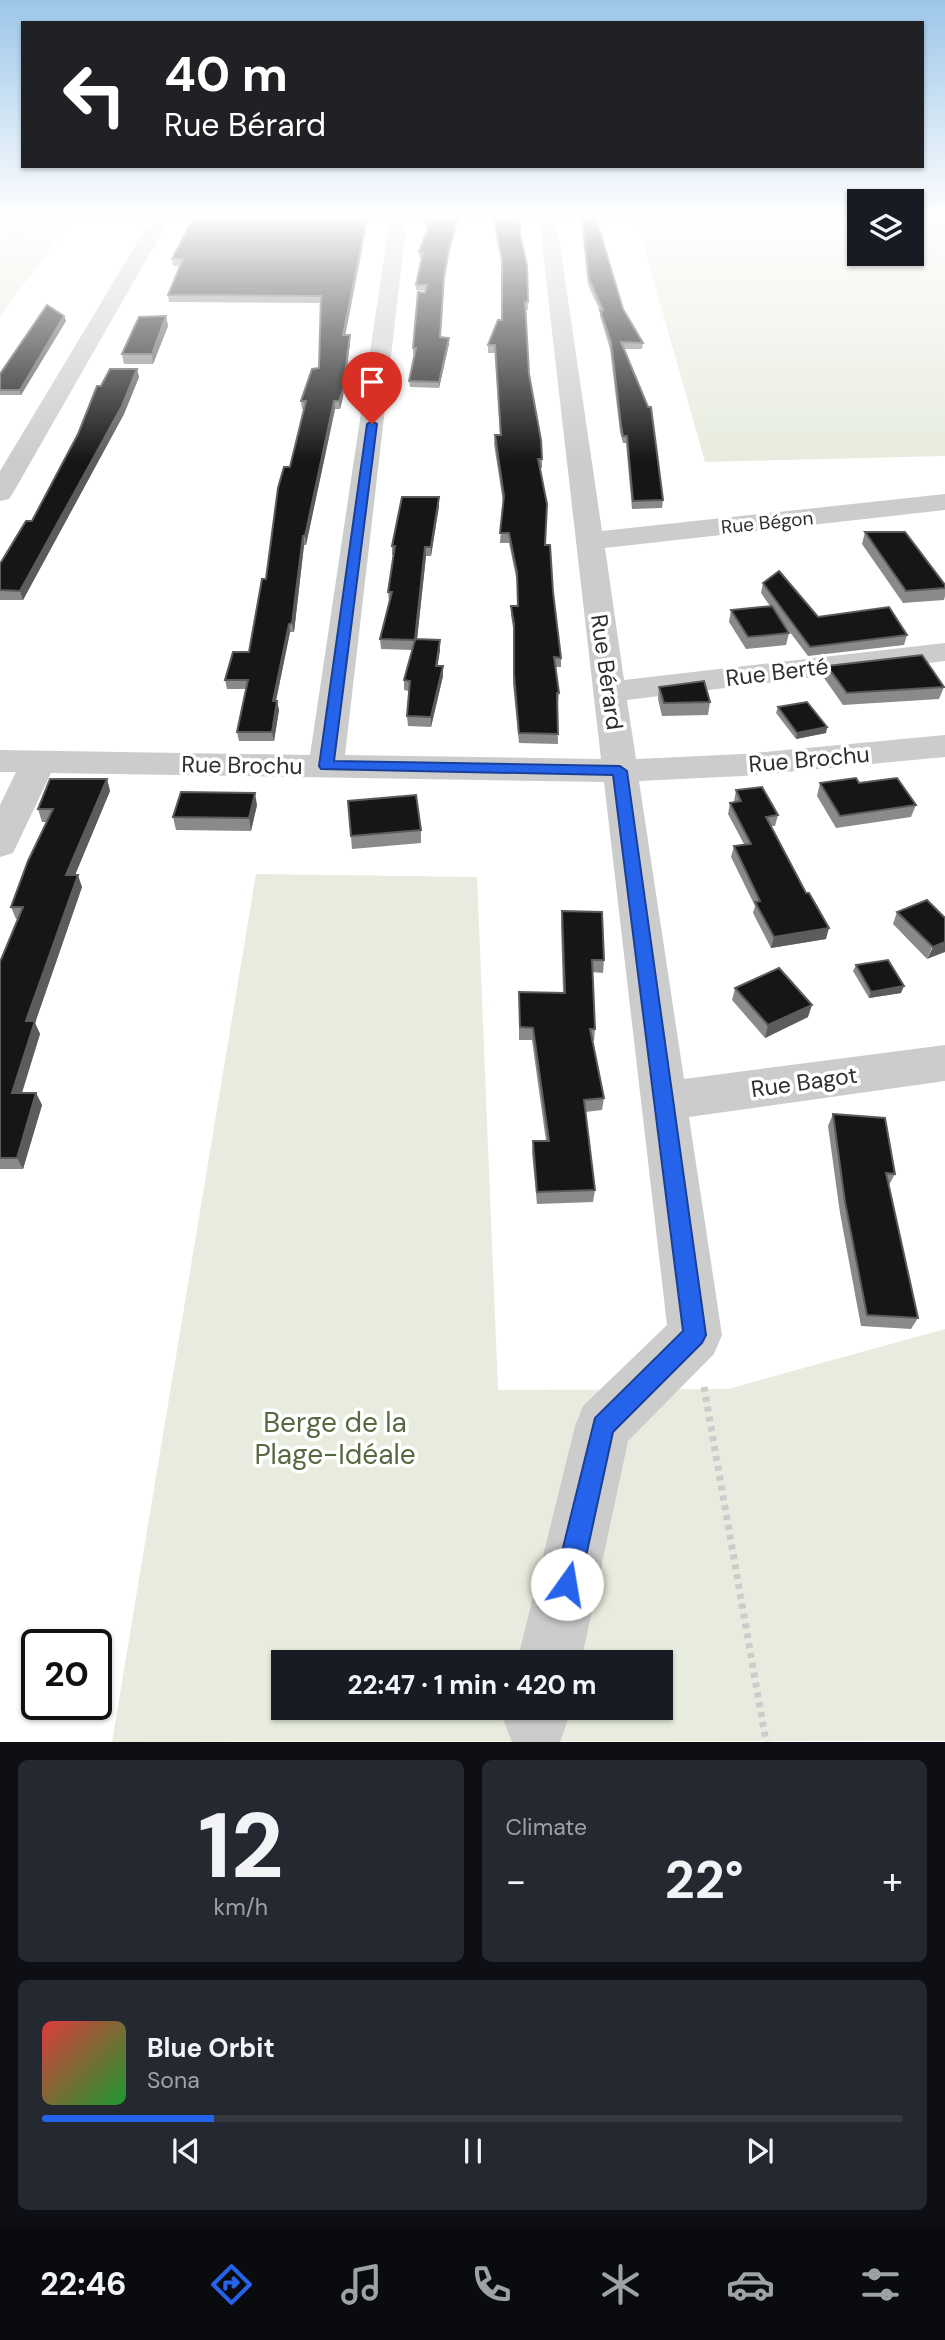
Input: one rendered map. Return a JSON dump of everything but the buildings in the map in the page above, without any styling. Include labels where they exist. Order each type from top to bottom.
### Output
[{"type":"street","points":[[0,493],[113,299]]},
{"type":"street","points":[[326,766],[387,299]]},
{"type":"street","name":"Rue Bérard","points":[[558,299],[695,1335]]},
{"type":"street","name":"Rue Bégon","points":[[590,541],[945,502]]},
{"type":"street","name":"Rue Berté","points":[[610,692],[945,652]]},
{"type":"street","name":"Rue Brochu","points":[[0,761],[620,771],[743,765],[945,746]]},
{"type":"street","points":[[0,844],[39,761]]},
{"type":"street","name":"Rue Bagot","points":[[664,1101],[945,1063]]},
{"type":"street","points":[[552,1650],[603,1426],[695,1335]]},
{"type":"path","points":[[695,1335],[766,1741]]},
{"type":"green space","points":[[0,299],[12,299],[0,316]]},
{"type":"green space","points":[[659,299],[945,299],[945,456],[705,462]]},
{"type":"green space","name":"Berge de la Plage-Idéale","points":[[256,874],[477,877],[498,1390],[728,1389],[945,1329],[945,1741],[112,1742]]},
{"type":"route","points":[[372,424],[326,766],[620,771],[695,1335],[603,1426],[567,1584]]}]
